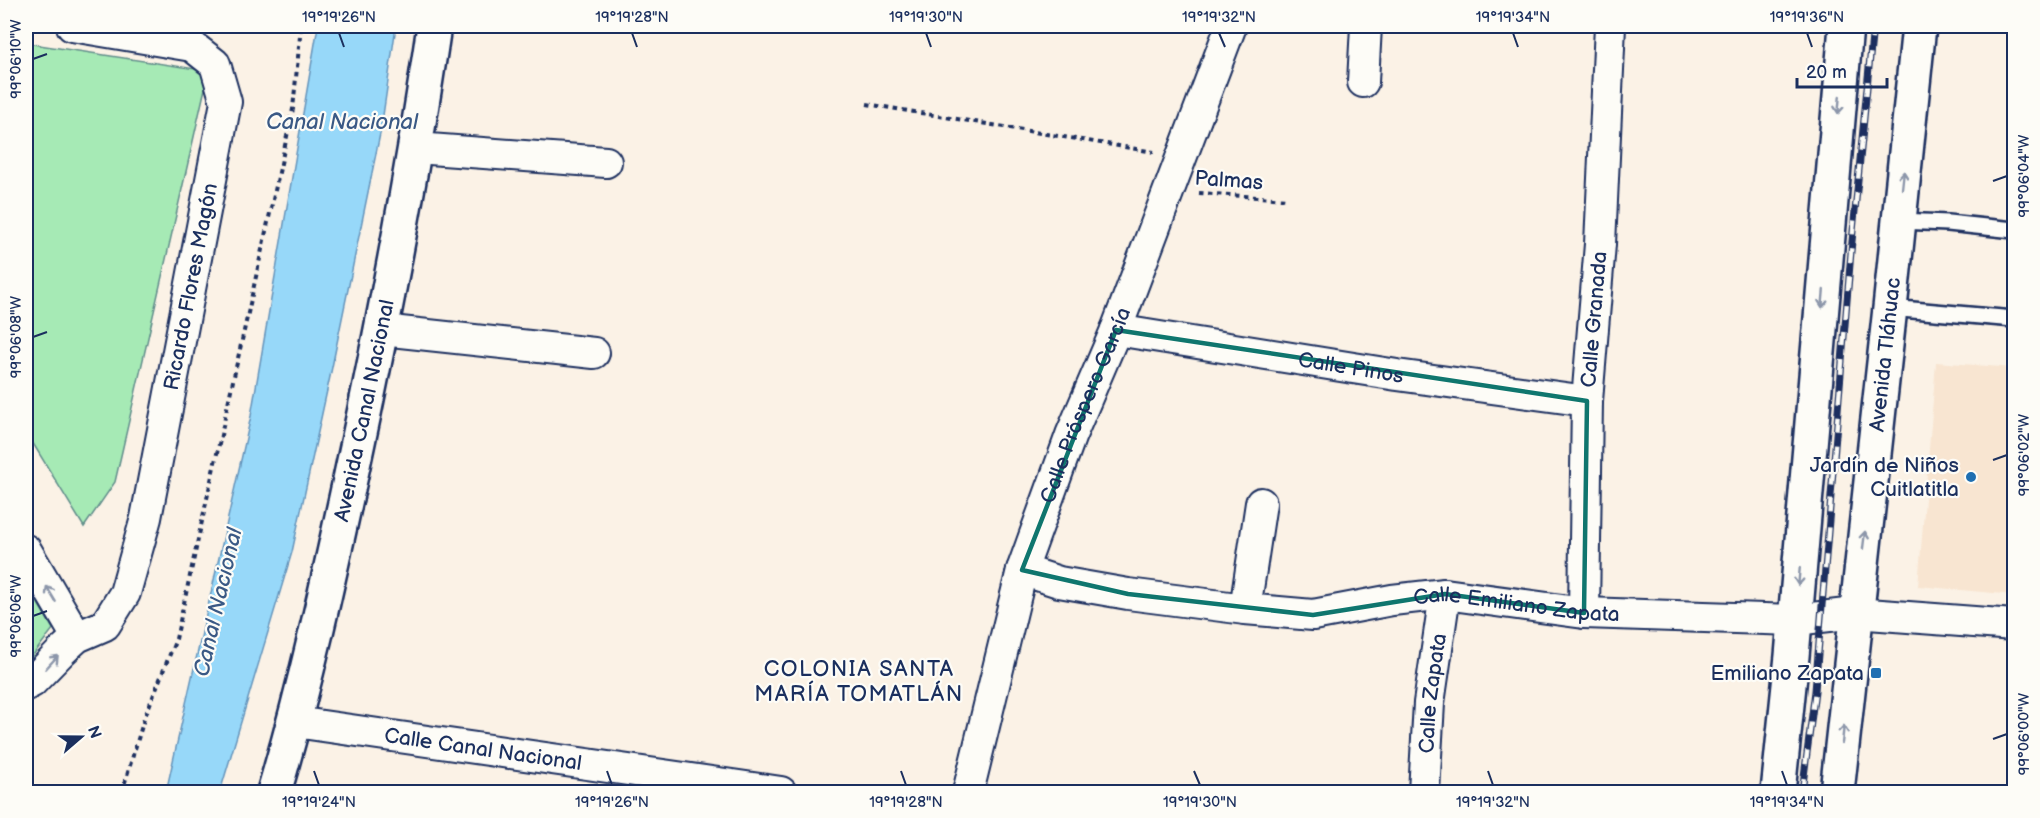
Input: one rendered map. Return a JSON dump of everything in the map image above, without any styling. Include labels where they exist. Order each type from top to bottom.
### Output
[{"type":"main road","name":"Avenida Canal Nacional","points":[[274,792],[295,722],[330,573],[382,330],[416,148],[434,26]]},
{"type":"main road","points":[[1778,792],[1846,26]]},
{"type":"main road","name":"Avenida Tláhuac","points":[[1837,792],[1919,26]]},
{"type":"street","name":"Ricardo Flores Magón","points":[[72,26],[192,46],[215,64],[226,102],[146,518],[124,593],[105,626],[77,637]]},
{"type":"street","name":"Calle Próspero García","points":[[968,792],[1022,570],[1071,435],[1116,330],[1231,26]]},
{"type":"street","points":[[1363,82],[1366,26]]},
{"type":"street","name":"Calle Granada","points":[[1584,613],[1587,401],[1600,244],[1610,26]]},
{"type":"street","points":[[416,148],[606,162]]},
{"type":"street","points":[[382,330],[594,352]]},
{"type":"street","name":"Calle Pinos","points":[[1116,330],[1397,375],[1587,401]]},
{"type":"street","points":[[1245,609],[1261,503]]},
{"type":"street","points":[[26,550],[77,637],[32,682],[26,685]]},
{"type":"street","name":"Calle Emiliano Zapata","points":[[1022,570],[1059,582],[1128,594],[1312,615],[1392,600],[1444,594],[1584,613],[1795,620],[1856,613],[2014,624]]},
{"type":"street","name":"Calle Zapata","points":[[1424,792],[1429,703],[1444,594]]},
{"type":"street","name":"Calle Canal Nacional","points":[[295,722],[781,792]]},
{"type":"lane","points":[[1899,221],[1948,223],[2014,230]]},
{"type":"lane","points":[[1890,308],[2014,319]]},
{"type":"path","points":[[122,792],[144,719],[176,639],[292,109],[301,26]]},
{"type":"path","points":[[867,104],[1181,156]]},
{"type":"path","name":"Palmas","points":[[1168,191],[1288,199]]},
{"type":"highlighted area","points":[[1116,330],[1587,401],[1584,613],[1445,594],[1313,615],[1128,594],[1022,570]]},
{"type":"shaded area","name":"Jardín de Niños Cuitlatitla","points":[[1936,362],[2014,368],[2014,595],[1918,586]]},
{"type":"green space","points":[[26,43],[209,71],[115,482],[84,527],[26,432]]},
{"type":"green space","points":[[26,583],[53,629],[26,664]]},
{"type":"water","name":"Canal Nacional","points":[[318,26],[396,26],[381,129],[292,552],[220,792],[166,792],[251,416]]},
{"type":"railway","points":[[1802,792],[1815,691],[1851,252],[1873,26]]},
{"type":"place","name":"Jardín de Niños Cuitlatitla","points":[[1971,477]]},
{"type":"place","name":"Emiliano Zapata","points":[[1876,673]]},
{"type":"district","name":"COLONIA SANTA MARÍA TOMATLÁN","points":[[859,680]]}]
